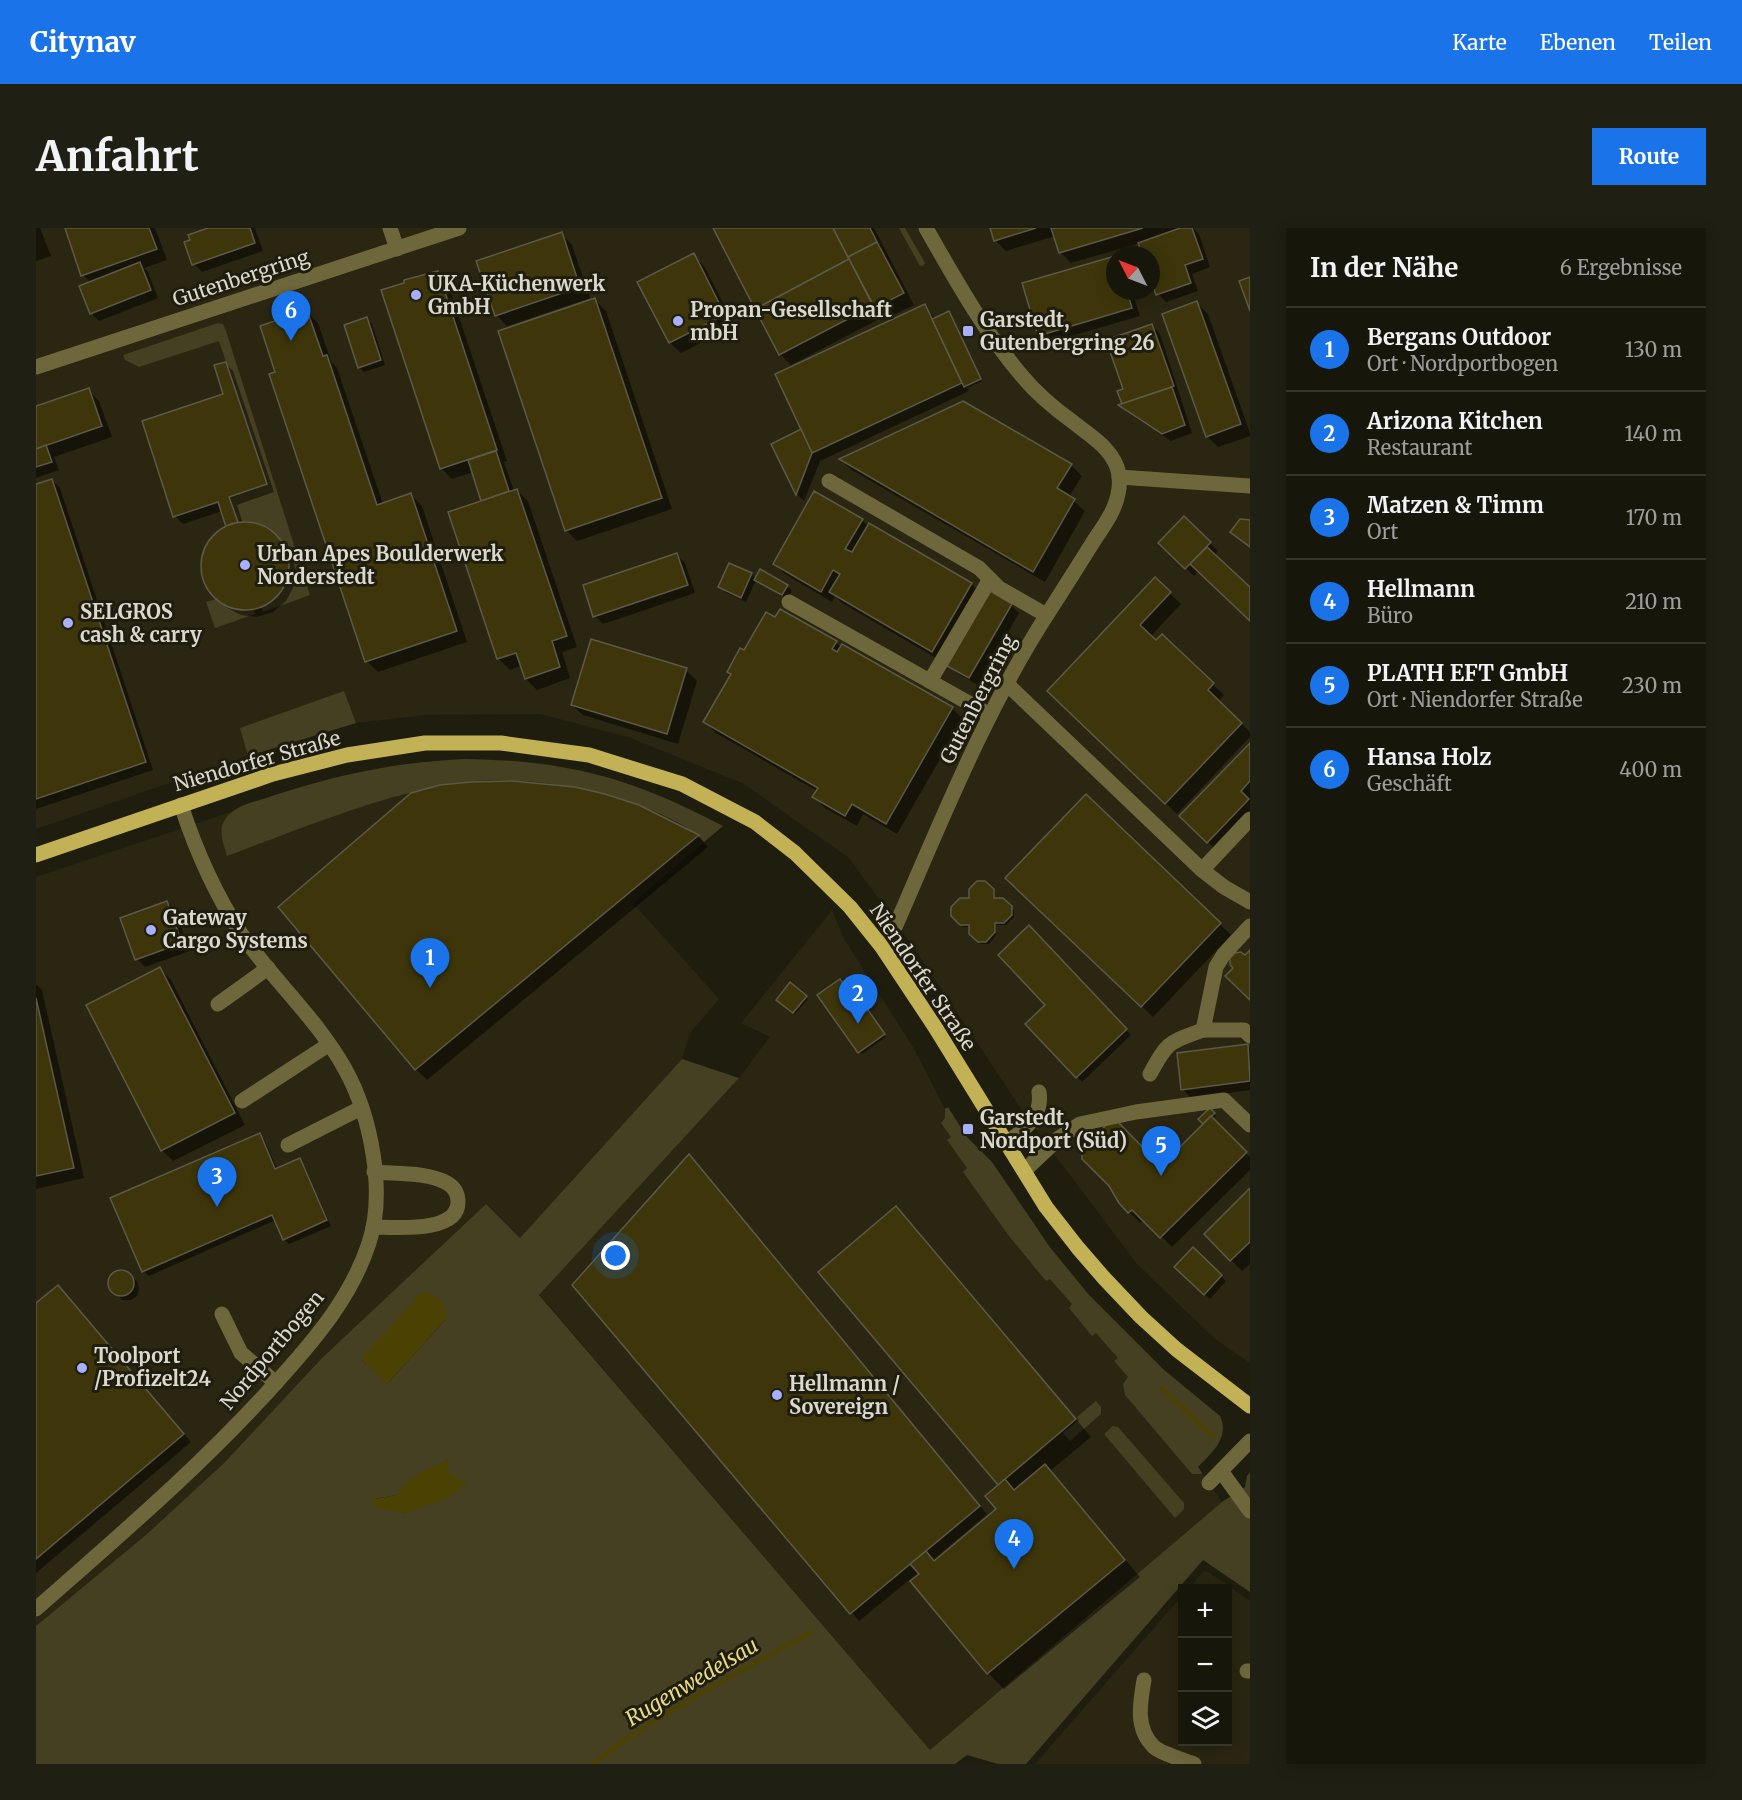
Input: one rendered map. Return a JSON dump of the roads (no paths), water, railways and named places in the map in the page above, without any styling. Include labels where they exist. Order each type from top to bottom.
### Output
[{"type":"main road","name":"Niendorfer Straße","points":[[36,855],[273,774],[347,755],[425,743],[501,743],[589,755],[682,784],[755,822],[795,853],[850,907],[882,947],[935,1027],[1046,1207],[1119,1293],[1176,1349],[1250,1406]]},
{"type":"street","points":[[390,228],[397,249]]},
{"type":"street","name":"Gutenbergring","points":[[36,367],[459,228]]},
{"type":"street","points":[[926,228],[964,294],[1024,379],[1049,404],[1106,449],[1119,477],[1250,486]]},
{"type":"street","name":"Gutenbergring","points":[[882,947],[896,925],[1006,683],[1046,615],[1109,517],[1118,496],[1119,477]]},
{"type":"street","points":[[829,481],[979,568],[999,588],[1046,615]]},
{"type":"street","points":[[930,681],[990,579]]},
{"type":"street","points":[[789,602],[990,715]]},
{"type":"street","points":[[1006,683],[1202,870],[1224,887],[1250,902]]},
{"type":"street","name":"Nordportbogen","points":[[36,1609],[195,1467],[276,1383],[328,1323],[361,1264],[373,1227],[376,1197],[375,1172],[369,1130],[346,1070],[243,935],[219,896],[197,852],[181,805]]},
{"type":"street","points":[[1202,870],[1250,819]]},
{"type":"street","points":[[1203,1030],[1215,967],[1250,926]]},
{"type":"street","points":[[218,1004],[268,968]]},
{"type":"street","points":[[1150,1074],[1164,1048],[1172,1041],[1203,1030],[1244,1030],[1250,1036]]},
{"type":"street","points":[[242,1101],[328,1045]]},
{"type":"street","points":[[1006,1143],[1026,1128],[1036,1115],[1041,1104],[1039,1092]]},
{"type":"street","points":[[1024,1171],[1059,1138],[1080,1124],[1136,1112],[1224,1100],[1250,1125]]},
{"type":"street","points":[[288,1145],[361,1108]]},
{"type":"street","points":[[373,1227],[426,1227],[453,1216],[458,1205],[457,1193],[449,1184],[435,1178],[375,1172]]},
{"type":"street","points":[[222,1314],[241,1353],[276,1383]]},
{"type":"street","points":[[1209,1483],[1250,1440]]},
{"type":"street","points":[[1221,1471],[1250,1511]]},
{"type":"street","points":[[1144,1680],[1139,1711],[1143,1729],[1155,1748],[1194,1764]]},
{"type":"street","points":[[1151,1764],[1155,1748]]},
{"type":"waterway","points":[[1162,1389],[1213,1436]]},
{"type":"waterway","name":"Rugenwedelsau","points":[[593,1764],[672,1710],[811,1632]]},
{"type":"place","name":"UKA-Küchenwerk GmbH","points":[[416,295]]},
{"type":"place","name":"Propan-Gesellschaft mbH","points":[[678,321]]},
{"type":"place","name":"Garstedt, Gutenbergring 26","points":[[968,331]]},
{"type":"place","name":"Hansa Holz","points":[[291,341]]},
{"type":"place","name":"Urban Apes Boulderwerk Norderstedt","points":[[245,565]]},
{"type":"place","name":"SELGROS cash & carry","points":[[68,623]]},
{"type":"place","name":"Gateway Cargo Systems","points":[[151,930]]},
{"type":"place","name":"Bergans Outdoor","points":[[430,988]]},
{"type":"place","name":"Arizona Kitchen","points":[[858,1024]]},
{"type":"place","name":"Garstedt, Nordport (Süd)","points":[[968,1129]]},
{"type":"place","name":"PLATH EFT GmbH","points":[[1161,1176]]},
{"type":"place","name":"Matzen & Timm","points":[[217,1207]]},
{"type":"place","name":"Toolport /Profizelt24","points":[[82,1368]]},
{"type":"place","name":"Hellmann / Sovereign","points":[[777,1395]]},
{"type":"place","name":"Hellmann","points":[[1014,1569]]}]
